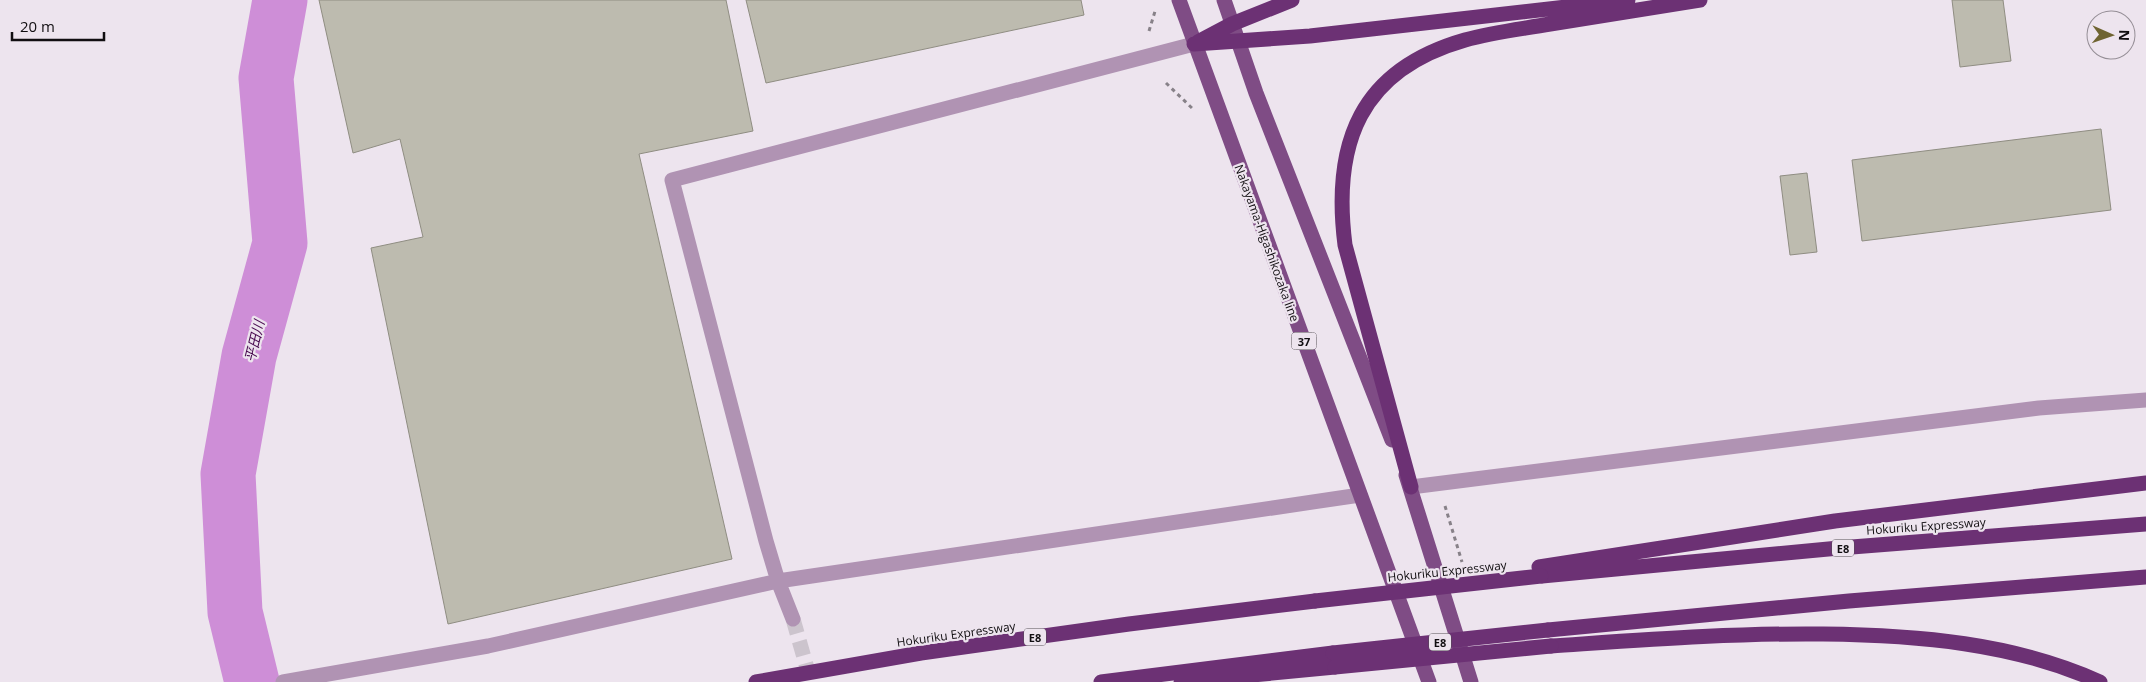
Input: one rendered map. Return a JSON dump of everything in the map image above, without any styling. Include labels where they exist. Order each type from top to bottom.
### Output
[{"type":"highway","points":[[1194,44],[1232,24],[1292,0]]},
{"type":"highway","points":[[1194,44],[1310,36],[1628,0]]},
{"type":"highway","points":[[1411,487],[1345,245],[1341,215],[1343,164],[1350,140],[1370,99],[1386,82],[1406,67],[1432,52],[1464,40],[1502,32],[1700,0]]},
{"type":"highway","points":[[1540,571],[1835,521],[2146,483]]},
{"type":"highway","name":"Hokuriku Expressway","points":[[756,682],[921,653],[1540,571],[2146,524]]},
{"type":"highway","name":"E8","points":[[1101,682],[1334,660],[1548,630],[1849,601],[2146,577]]},
{"type":"highway","points":[[1181,682],[1334,660],[1669,638],[1769,634],[1913,637],[1974,644],[2073,670],[2100,682]]},
{"type":"main road","name":"Nakayama-Higashikozaka line","points":[[1180,0],[1194,44],[1429,682]]},
{"type":"main road","points":[[1224,0],[1256,93],[1411,487],[1471,682]]},
{"type":"street","points":[[793,619],[778,581],[766,541],[672,180],[1194,44]]},
{"type":"street","points":[[1411,487],[2039,408],[2146,400]]},
{"type":"street","points":[[284,682],[488,646],[778,581],[1360,495]]},
{"type":"path","points":[[1148,34],[1157,2]]},
{"type":"path","points":[[1438,485],[1458,546]]},
{"type":"building","points":[[319,0],[726,0],[753,131],[639,154],[732,559],[448,624],[371,248],[423,237],[400,139],[353,153]]},
{"type":"building","points":[[746,0],[1081,0],[1084,15],[766,83]]},
{"type":"building","points":[[1952,0],[2003,0],[2011,61],[1960,67]]},
{"type":"building","points":[[2101,129],[2111,210],[1862,241],[1852,160]]},
{"type":"building","points":[[1807,173],[1817,252],[1790,255],[1780,176]]},
{"type":"waterway","name":"平田川","points":[[252,682],[235,612],[228,474],[249,356],[280,243],[266,78],[280,0]]},
{"type":"tunnel","points":[[793,619],[811,682]]}]
